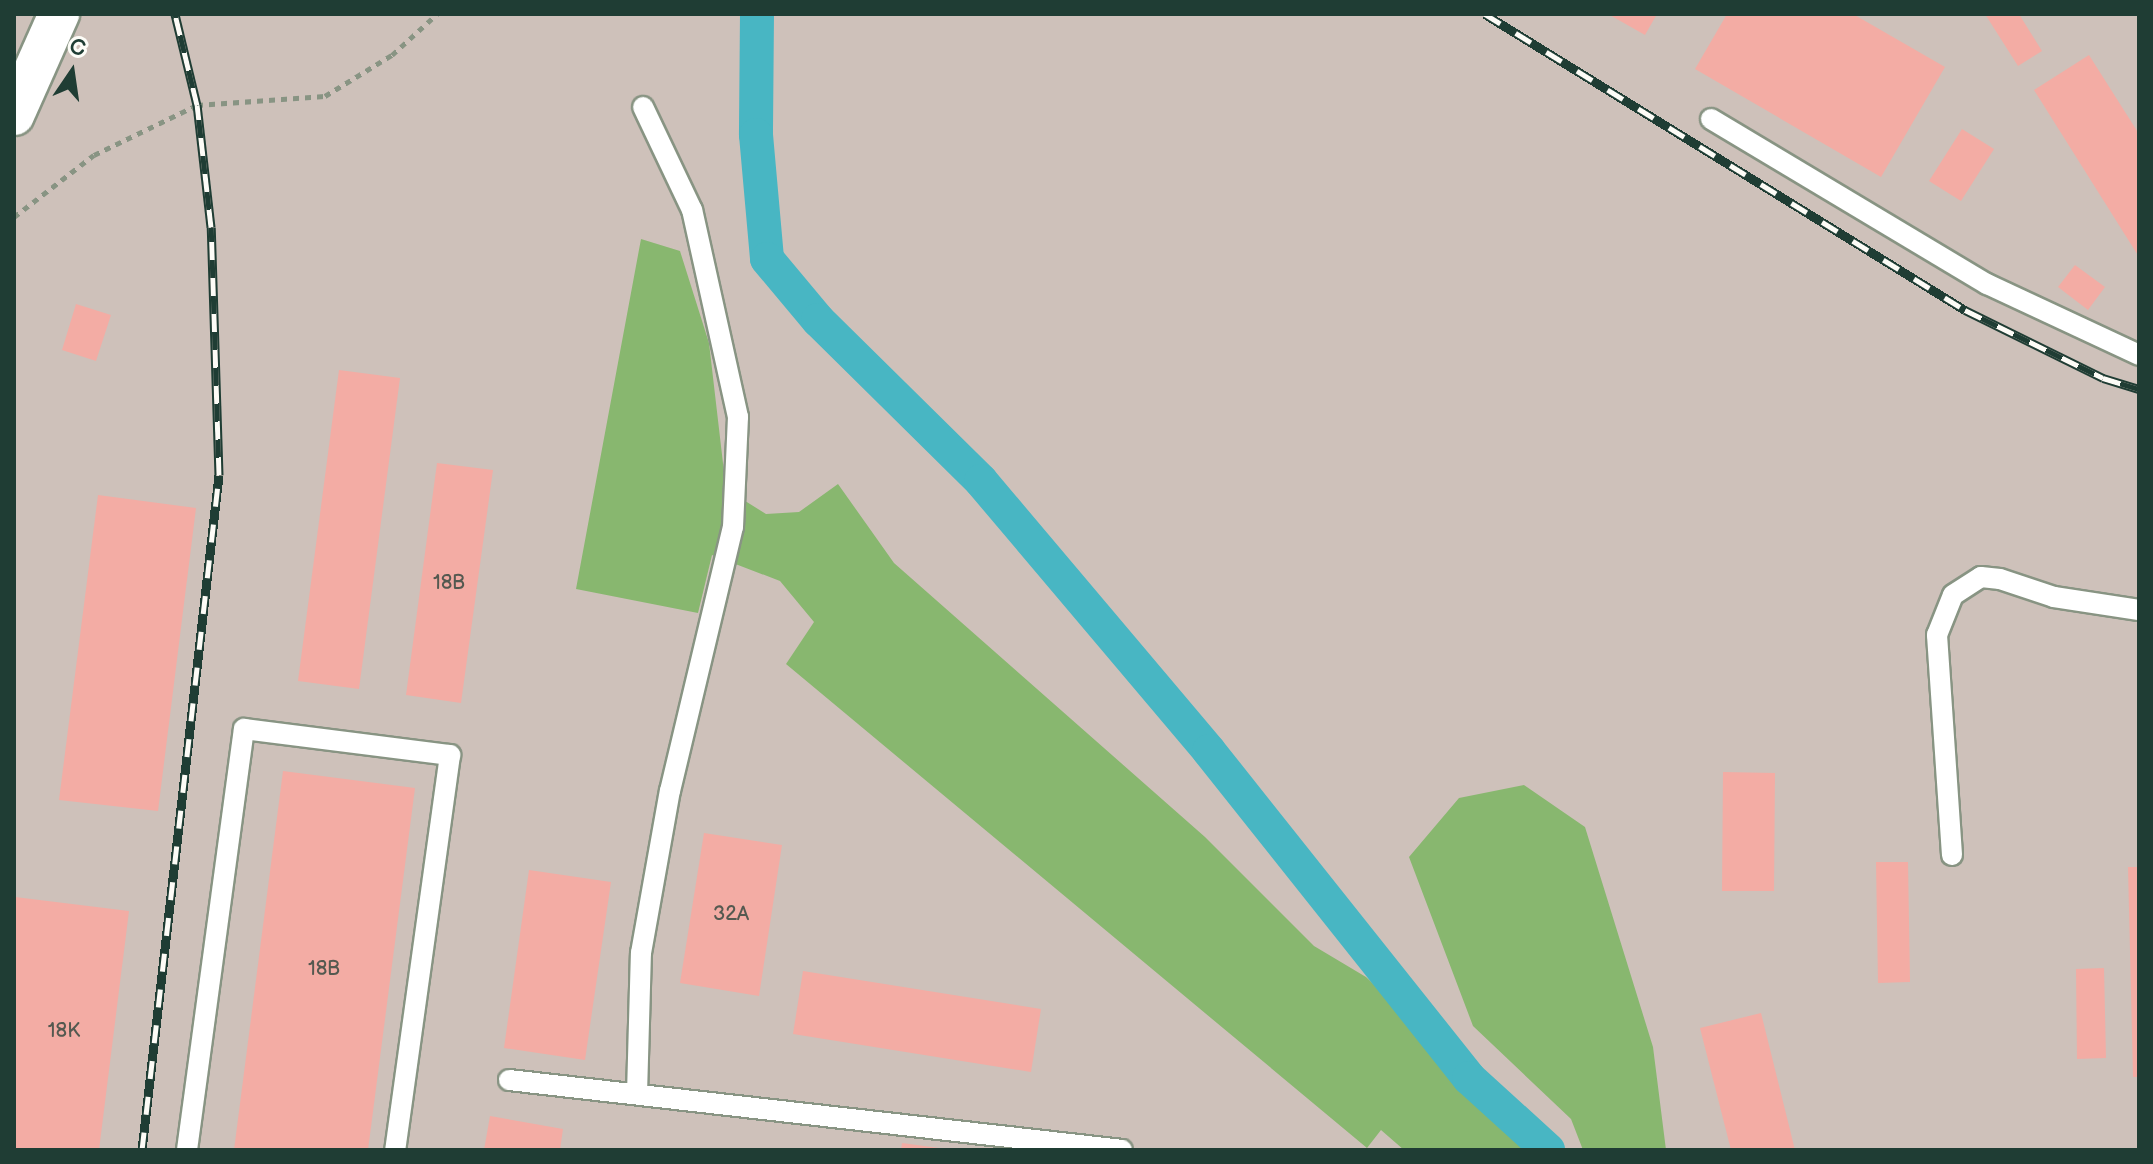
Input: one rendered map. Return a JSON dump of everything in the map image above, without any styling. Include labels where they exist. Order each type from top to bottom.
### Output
[{"type":"street","points":[[14,115],[59,14]]},
{"type":"lane","points":[[637,1094],[641,953],[670,791],[733,527],[738,417],[692,210],[643,107]]},
{"type":"lane","points":[[1711,119],[1987,284],[2139,355]]},
{"type":"lane","points":[[1952,855],[1937,635],[1953,595],[1981,577],[2000,579],[2054,597],[2139,610]]},
{"type":"lane","points":[[187,1150],[244,729],[450,755],[395,1150]]},
{"type":"lane","points":[[509,1080],[1122,1150]]},
{"type":"path","points":[[14,217],[94,155],[197,105],[325,96],[392,55],[437,14]]},
{"type":"shaded area","points":[[14,14],[2139,14],[2139,1150],[14,1150]]},
{"type":"green space","points":[[641,239],[680,251],[709,343],[726,489],[766,514],[799,512],[838,484],[894,563],[1205,837],[1314,946],[1366,977],[1548,1150],[1404,1150],[1381,1130],[1367,1148],[786,664],[814,622],[780,581],[712,555],[698,613],[576,589]]},
{"type":"green space","points":[[1524,785],[1585,827],[1653,1047],[1666,1150],[1583,1150],[1571,1119],[1473,1026],[1409,857],[1459,798]]},
{"type":"building","points":[[1608,14],[1657,14],[1645,35]]},
{"type":"building","points":[[1727,14],[1853,14],[1945,67],[1881,177],[1695,69]]},
{"type":"building","points":[[1985,14],[2019,14],[2042,51],[2018,66]]},
{"type":"building","points":[[2089,55],[2139,134],[2139,257],[2034,90]]},
{"type":"building","points":[[1962,129],[1994,149],[1961,201],[1929,181]]},
{"type":"building","points":[[2075,265],[2105,287],[2088,310],[2058,287]]},
{"type":"building","points":[[76,304],[111,315],[96,361],[62,350]]},
{"type":"building","points":[[339,370],[400,378],[359,689],[298,681]]},
{"type":"building","points":[[437,463],[493,470],[461,703],[406,695]]},
{"type":"building","points":[[98,495],[196,508],[158,811],[59,800]]},
{"type":"building","points":[[283,771],[415,788],[368,1150],[234,1150]]},
{"type":"building","points":[[1723,772],[1775,773],[1774,891],[1722,891]]},
{"type":"building","points":[[704,833],[782,845],[759,996],[680,983]]},
{"type":"building","points":[[1876,862],[1908,862],[1910,982],[1878,983]]},
{"type":"building","points":[[2128,867],[2139,867],[2139,1077],[2133,1077]]},
{"type":"building","points":[[529,870],[611,882],[585,1060],[504,1048]]},
{"type":"building","points":[[15,897],[129,911],[99,1150],[14,1150]]},
{"type":"building","points":[[2104,968],[2106,1058],[2077,1059],[2076,969]]},
{"type":"building","points":[[803,971],[1041,1009],[1031,1072],[793,1034]]},
{"type":"building","points":[[1761,1013],[1795,1150],[1731,1150],[1700,1028]]},
{"type":"building","points":[[490,1116],[563,1129],[560,1150],[484,1150]]},
{"type":"building","points":[[902,1143],[939,1148],[939,1150],[901,1150]]},
{"type":"waterway","points":[[757,14],[756,135],[767,259],[818,320],[981,481],[1209,751],[1469,1078],[1548,1150]]},
{"type":"railway","points":[[142,1150],[219,475],[211,227],[197,105],[175,14]]},
{"type":"railway","points":[[1485,14],[1965,310],[2103,378],[2139,389]]}]
